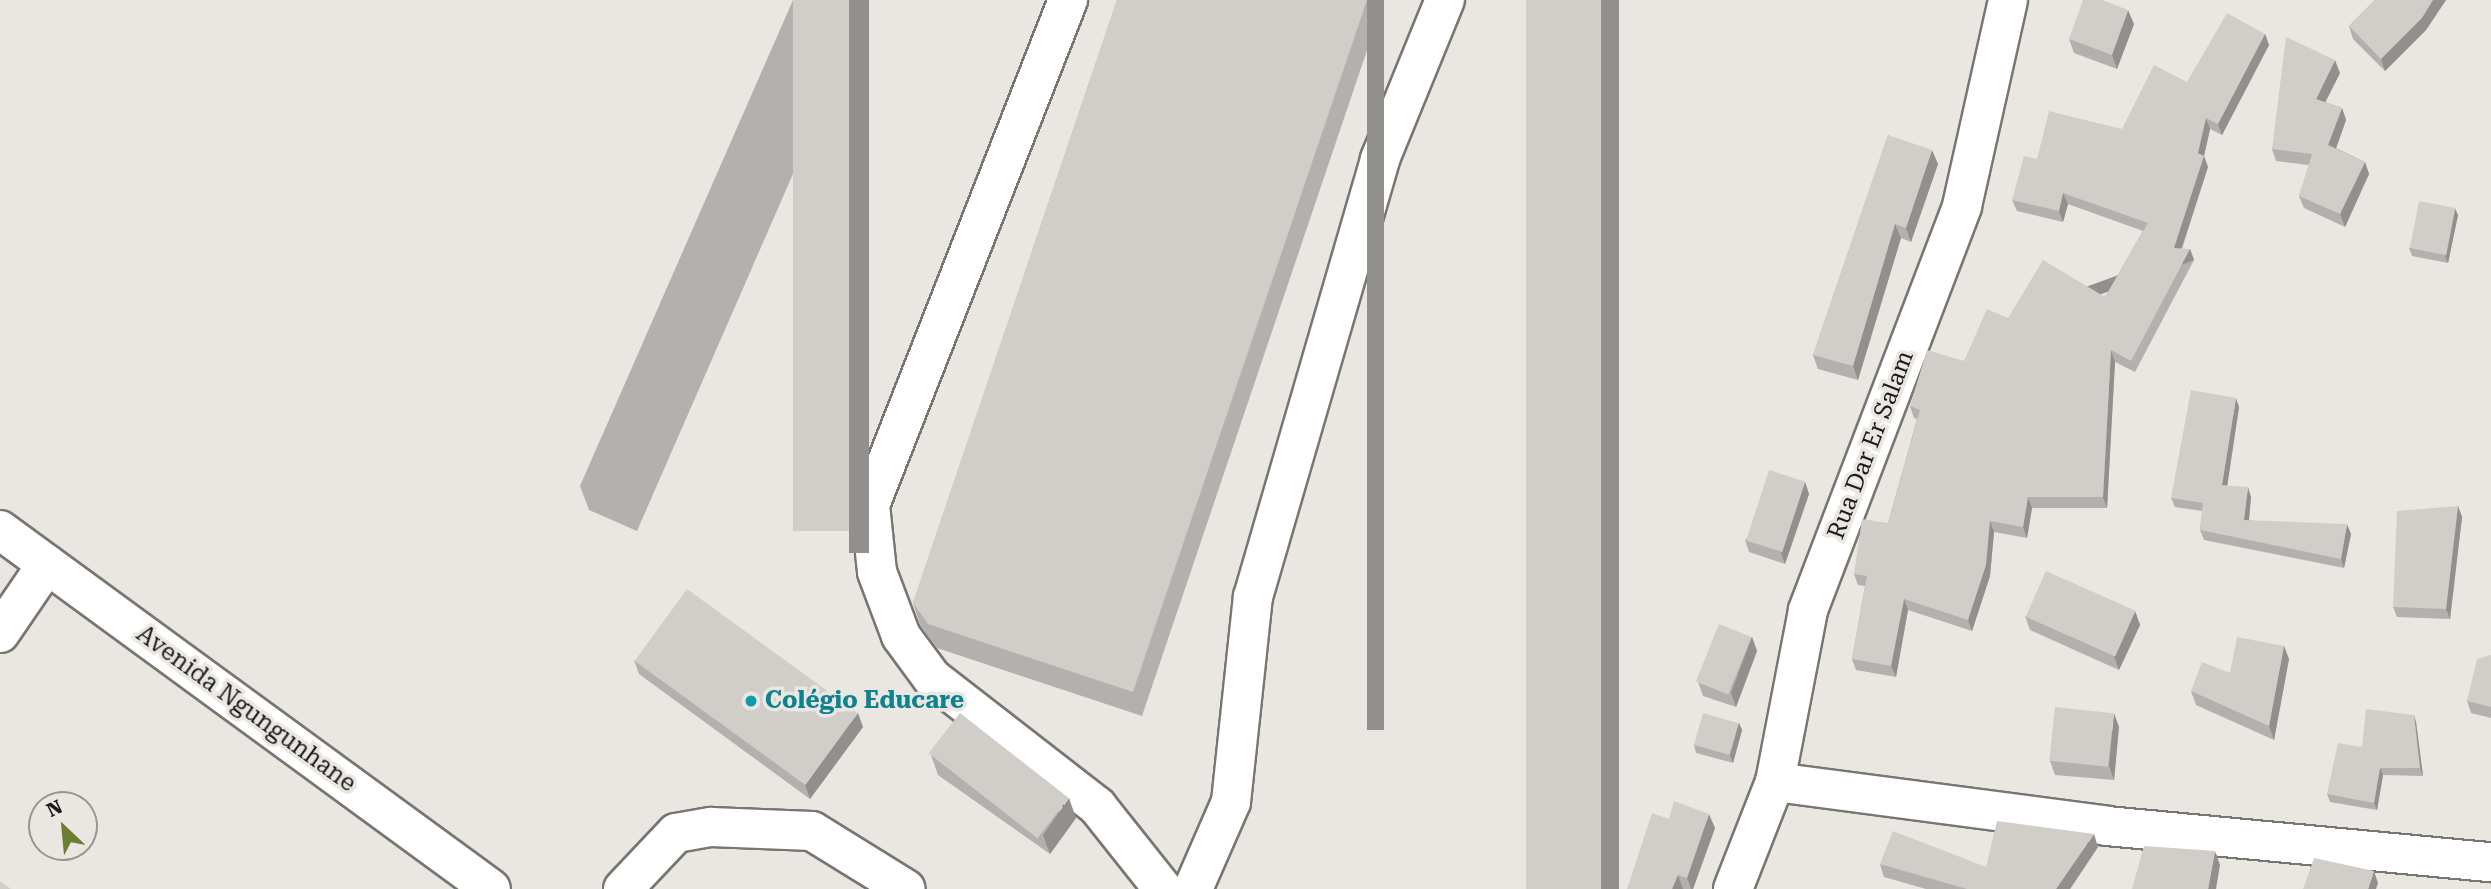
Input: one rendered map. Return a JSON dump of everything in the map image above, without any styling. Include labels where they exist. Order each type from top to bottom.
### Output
[{"type":"street","points":[[1068,0],[870,505],[877,572],[901,636],[932,678],[1097,806],[1163,889]]},
{"type":"street","points":[[1193,889],[1231,802],[1253,597],[1380,159],[1445,0]]},
{"type":"street","name":"Rua Dar Er Salam","points":[[1733,889],[1775,782],[1808,610],[1962,206],[2008,0]]},
{"type":"street","name":"Avenida Ngungunhane","points":[[0,530],[491,889]]},
{"type":"street","points":[[0,633],[47,564]]},
{"type":"street","points":[[1775,782],[2108,826],[2491,862]]},
{"type":"street","points":[[623,889],[676,833],[711,827],[812,831],[906,889]]},
{"type":"building","points":[[793,0],[849,0],[849,531],[793,531]]},
{"type":"building","points":[[1117,0],[1367,0],[1133,692],[928,624],[913,603]]},
{"type":"building","points":[[1526,0],[1601,0],[1601,889],[1526,889]]},
{"type":"building","points":[[2083,0],[2102,0],[2128,10],[2112,55],[2069,39]]},
{"type":"building","points":[[2375,0],[2433,0],[2422,18],[2381,59],[2349,26]]},
{"type":"building","points":[[2227,13],[2265,34],[2218,124],[2206,118],[2198,153],[2204,156],[2174,248],[2190,249],[2131,361],[2111,350],[2103,497],[2028,497],[2023,527],[1990,521],[1986,565],[1968,620],[1904,599],[1891,666],[1852,659],[1867,576],[1854,574],[1862,519],[1888,523],[1920,410],[1910,406],[1927,350],[1964,361],[1987,309],[2008,318],[2043,260],[2105,297],[2148,223],[2063,193],[2059,211],[2012,200],[2024,156],[2037,159],[2049,111],[2122,129],[2154,65],[2187,82]]},
{"type":"building","points":[[2286,37],[2335,60],[2316,99],[2342,108],[2328,145],[2365,162],[2340,214],[2299,196],[2312,154],[2272,149]]},
{"type":"building","points":[[1888,135],[1932,150],[1906,228],[1895,224],[1853,366],[1813,355]]},
{"type":"building","points":[[2419,201],[2455,208],[2446,255],[2410,248]]},
{"type":"building","points":[[2191,390],[2236,398],[2222,485],[2248,487],[2244,520],[2347,524],[2341,559],[2200,530],[2203,503],[2171,498]]},
{"type":"building","points":[[1769,470],[1805,482],[1782,552],[1746,540]]},
{"type":"building","points":[[2458,506],[2446,609],[2393,607],[2397,511]]},
{"type":"building","points":[[2046,571],[2136,611],[2115,657],[2026,617]]},
{"type":"building","name":"Colégio Educare","points":[[687,589],[858,713],[805,785],[635,661]]},
{"type":"building","points":[[1719,624],[1751,637],[1728,695],[1696,681]]},
{"type":"building","points":[[2237,637],[2284,646],[2269,726],[2191,691],[2202,662],[2230,673]]},
{"type":"building","points":[[2491,655],[2491,707],[2467,701],[2477,659]]},
{"type":"building","points":[[2055,707],[2114,713],[2108,767],[2049,761]]},
{"type":"building","points":[[2366,709],[2414,715],[2420,768],[2380,768],[2374,803],[2327,794],[2338,743],[2362,747]]},
{"type":"building","points":[[960,713],[1069,798],[1037,838],[929,753]]},
{"type":"building","points":[[1703,713],[1739,723],[1729,755],[1694,745]]},
{"type":"building","points":[[1674,801],[1709,814],[1687,878],[1678,875],[1672,889],[1627,889],[1652,813],[1669,819]]},
{"type":"building","points":[[1997,821],[2094,834],[2056,889],[1967,889],[1880,864],[1893,831],[1986,867]]},
{"type":"building","points":[[2144,846],[2215,851],[2208,889],[2132,889]]},
{"type":"building","points":[[2314,858],[2374,871],[2368,889],[2303,889]]},
{"type":"building","points":[[0,881],[11,889],[0,889]]},
{"type":"place","name":"Colégio Educare","points":[[751,701]]}]
